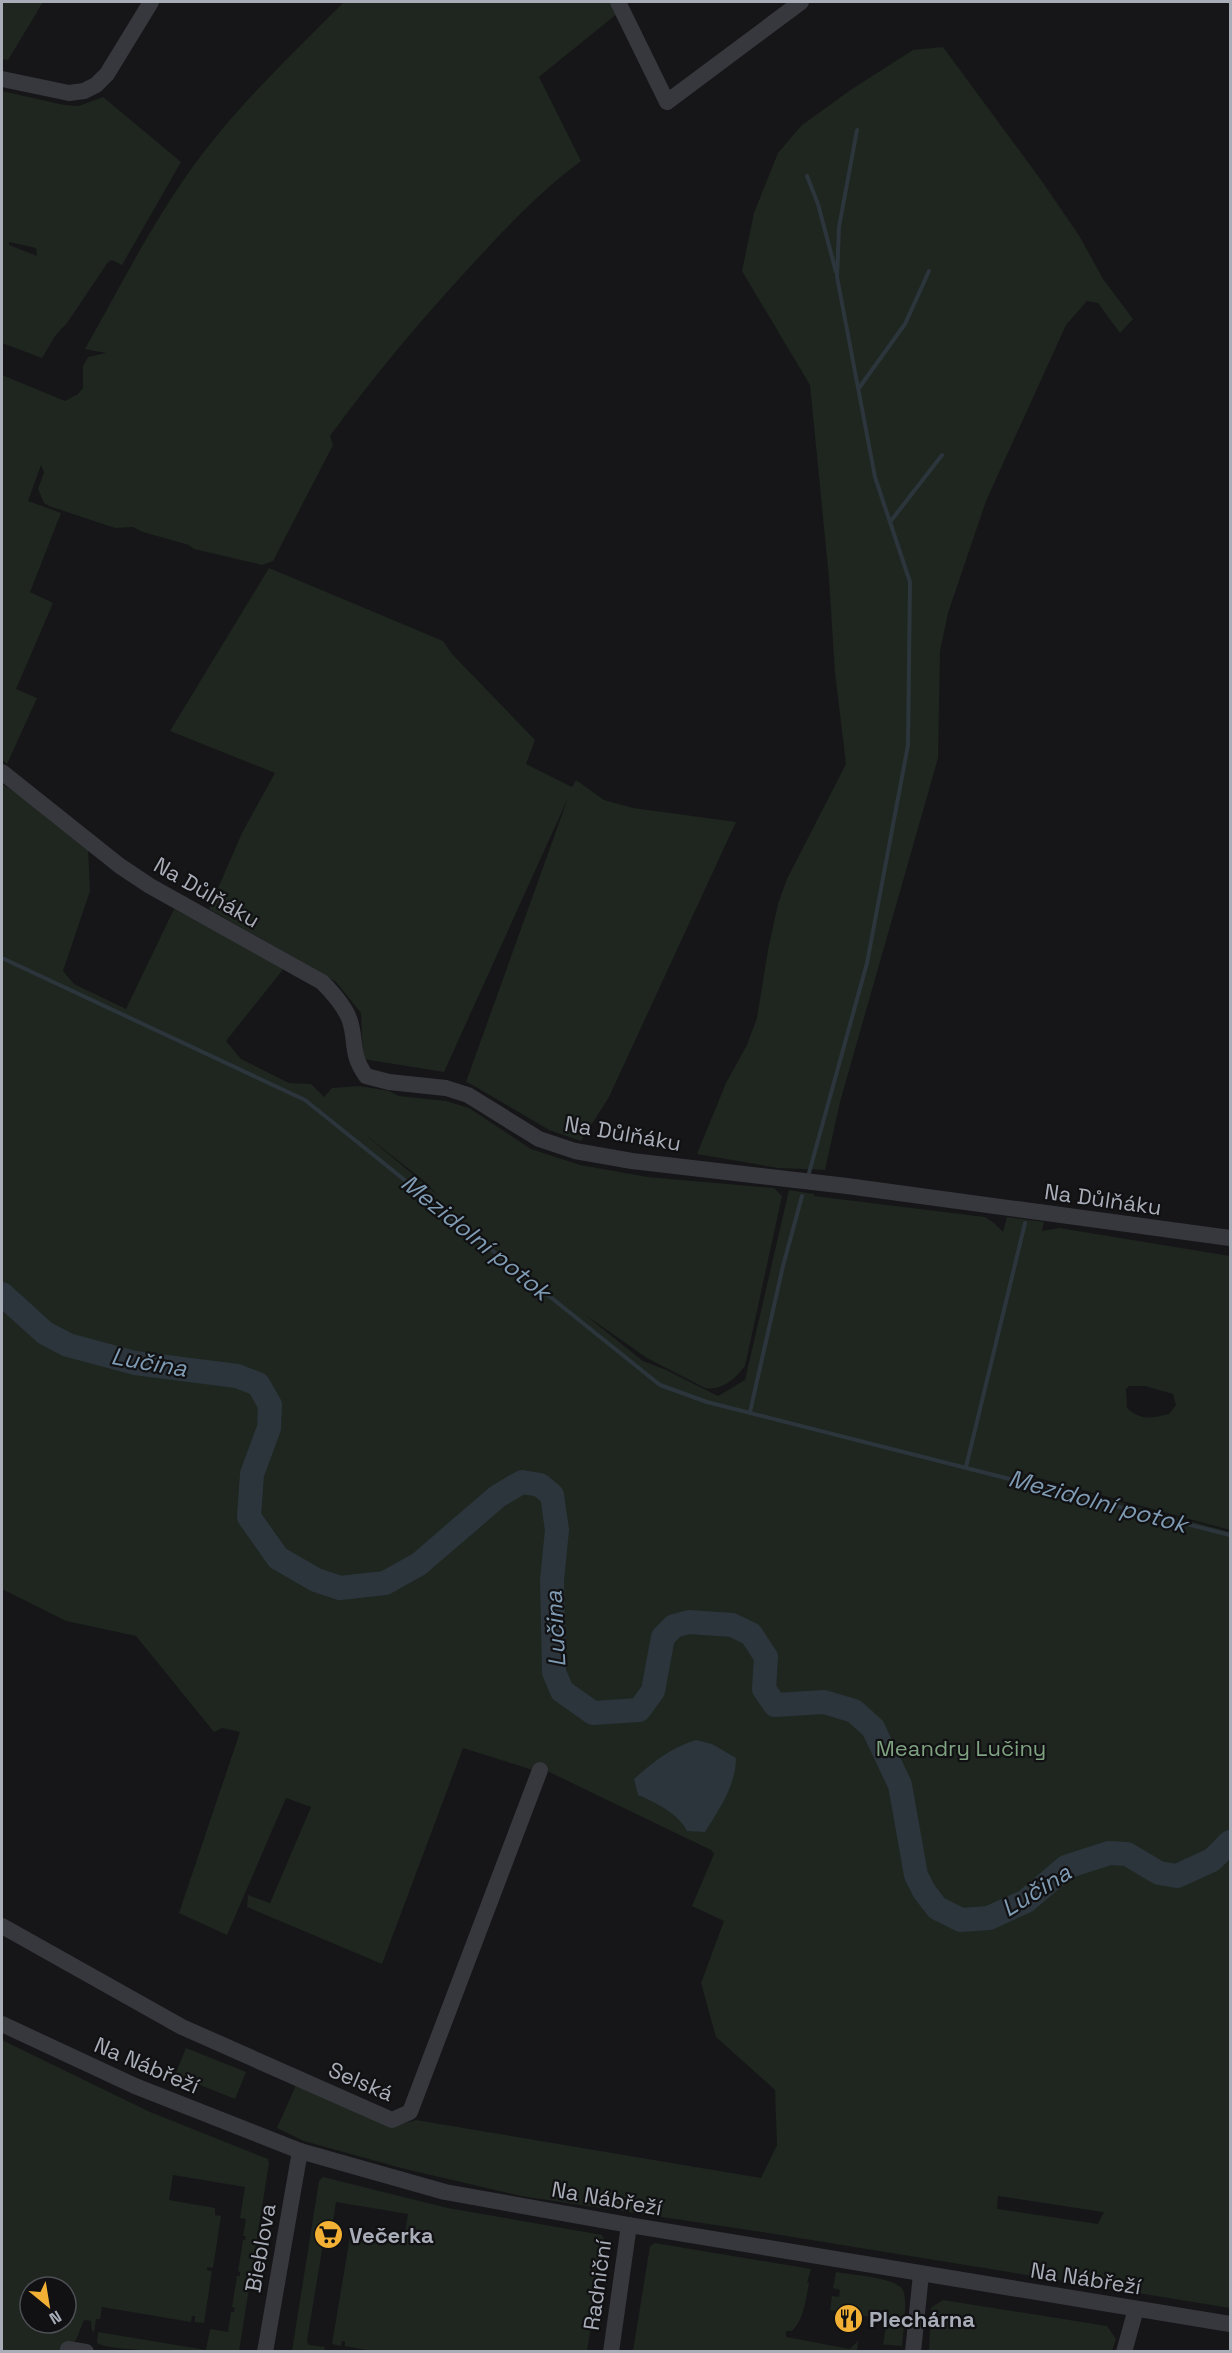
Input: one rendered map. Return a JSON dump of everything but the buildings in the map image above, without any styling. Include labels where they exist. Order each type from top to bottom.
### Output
[{"type":"street","points":[[2,79],[69,93],[84,91],[96,85],[107,74],[151,2]]},
{"type":"street","points":[[618,2],[667,102],[801,2]]},
{"type":"street","name":"Na Důlňáku","points":[[2,772],[120,866],[150,886],[322,982],[338,998],[350,1021],[356,1062],[366,1076],[389,1082],[446,1088],[468,1095],[539,1139],[575,1151],[632,1161],[835,1185],[1230,1238]]},
{"type":"street","name":"Selská","points":[[2,1926],[182,2027],[393,2120],[410,2112],[540,1770]]},
{"type":"street","name":"Na Nábřeží","points":[[2,2024],[135,2086],[300,2151],[445,2192],[629,2225],[1230,2324]]},
{"type":"street","name":"Bieblova","points":[[266,2352],[300,2151]]},
{"type":"street","name":"Radniční","points":[[611,2352],[629,2225]]},
{"type":"street","points":[[913,2352],[921,2274]]},
{"type":"street","points":[[1124,2352],[1136,2309]]},
{"type":"street","points":[[68,2349],[86,2352]]},
{"type":"green space","points":[[2,2],[43,2],[8,60],[2,59]]},
{"type":"green space","points":[[344,2],[612,2],[618,13],[539,77],[581,161],[536,199],[495,240],[432,309],[363,392],[330,436],[333,445],[273,561],[262,565],[194,549],[189,545],[133,527],[115,528],[49,506],[44,503],[38,489],[44,472],[41,465],[28,501],[61,513],[30,592],[53,603],[16,689],[37,698],[7,764],[2,760],[2,375],[65,401],[78,394],[83,388],[83,366],[88,357],[106,353],[85,349],[137,255],[179,187],[211,143],[247,101]]},
{"type":"green space","points":[[943,47],[1041,180],[1080,237],[1103,279],[1133,319],[1120,333],[1098,303],[1087,301],[1066,325],[986,501],[948,613],[940,651],[938,758],[840,1102],[825,1170],[778,1168],[697,1154],[726,1083],[747,1045],[757,1018],[768,950],[778,904],[787,879],[846,764],[835,673],[829,578],[810,385],[742,271],[754,213],[778,153],[802,125],[852,89],[913,50]]},
{"type":"green space","points":[[2,91],[64,105],[79,106],[103,97],[181,162],[122,265],[112,260],[108,262],[42,358],[2,343]],"holes":[[[9,242],[36,248],[37,256],[9,245]]]},
{"type":"green space","points":[[269,568],[443,641],[452,654],[535,740],[526,764],[572,787],[576,780],[604,800],[633,808],[736,822],[609,1097],[581,1141],[549,1130],[466,1082],[568,798],[444,1072],[363,1059],[361,1013],[336,982],[209,909],[242,833],[275,773],[170,731]]},
{"type":"green space","name":"Meandry Lučiny","points":[[2,784],[88,848],[90,891],[63,971],[74,984],[126,1009],[174,909],[285,967],[226,1041],[241,1059],[289,1083],[311,1084],[324,1097],[332,1088],[359,1086],[389,1091],[399,1096],[446,1101],[469,1108],[531,1149],[580,1165],[648,1177],[774,1188],[782,1196],[745,1366],[728,1383],[717,1388],[705,1388],[647,1358],[584,1314],[643,1361],[718,1396],[745,1380],[789,1190],[814,1194],[814,1196],[985,1217],[1003,1232],[1007,1217],[1044,1222],[1042,1231],[1059,1228],[1230,1256],[1230,1530],[1020,1473],[1230,1532],[1230,2308],[762,2232],[521,2196],[401,2168],[304,2141],[277,2128],[296,2085],[391,2127],[416,2120],[761,2178],[777,2145],[775,2090],[716,2037],[701,1983],[724,1921],[692,1906],[714,1854],[711,1850],[545,1770],[533,1770],[463,1748],[382,1964],[247,1907],[248,1895],[270,1903],[311,1807],[286,1798],[227,1935],[179,1913],[240,1732],[222,1728],[214,1732],[136,1636],[66,1621],[2,1589]],"holes":[[[362,1132],[424,1181],[439,1196]],[[1129,1386],[1145,1386],[1173,1394],[1176,1405],[1169,1414],[1142,1417],[1127,1408],[1126,1389]],[[998,2196],[1104,2212],[1098,2224],[997,2209]]]},
{"type":"green space","points":[[2,2040],[150,2112],[268,2159],[269,2163],[239,2351],[142,2350],[97,2343],[98,2332],[206,2350],[210,2329],[228,2332],[231,2312],[234,2312],[235,2308],[232,2307],[237,2276],[240,2276],[238,2271],[243,2240],[246,2236],[243,2236],[246,2219],[240,2218],[245,2187],[173,2175],[169,2200],[215,2208],[215,2215],[221,2216],[213,2268],[207,2267],[207,2270],[212,2271],[204,2323],[195,2322],[195,2316],[192,2316],[191,2322],[102,2307],[100,2319],[96,2319],[94,2332],[91,2321],[84,2320],[78,2335],[76,2340],[66,2351],[2,2351]]},
{"type":"green space","points":[[186,2048],[246,2072],[235,2099],[175,2075]]},
{"type":"green space","points":[[323,2177],[448,2208],[602,2235],[605,2242],[587,2351],[379,2352],[345,2346],[345,2341],[342,2341],[341,2346],[332,2344],[350,2237],[356,2238],[357,2231],[404,2238],[408,2214],[336,2202],[331,2233],[325,2232],[307,2341],[309,2345],[325,2347],[324,2351],[292,2351],[319,2181]]},
{"type":"green space","points":[[655,2243],[811,2269],[802,2315],[792,2331],[786,2331],[786,2337],[850,2349],[858,2341],[857,2351],[633,2351],[650,2246]]},
{"type":"green space","points":[[836,2272],[882,2279],[892,2282],[903,2290],[905,2309],[902,2346],[878,2344],[883,2344],[887,2320],[830,2310],[832,2296],[839,2297],[840,2290],[833,2288]]},
{"type":"green space","points":[[943,2300],[1107,2326],[1116,2339],[1112,2351],[929,2351],[931,2308]]},
{"type":"shaded area","points":[[696,1740],[712,1744],[736,1758],[730,1787],[705,1832],[687,1831],[672,1814],[638,1795],[634,1779],[663,1756]]},
{"type":"waterway","points":[[809,1173],[867,963],[908,745],[910,582],[875,477],[837,277],[839,227],[857,130]]},
{"type":"waterway","points":[[807,176],[818,204],[836,272]]},
{"type":"waterway","points":[[859,388],[905,324],[929,271]]},
{"type":"waterway","points":[[890,522],[942,455]]},
{"type":"waterway","name":"Mezidolní potok","points":[[2,958],[305,1100],[660,1385],[707,1402],[1230,1535]]},
{"type":"waterway","points":[[750,1412],[783,1266],[802,1196]]},
{"type":"waterway","name":"Mezidolní potok","points":[[966,1467],[1025,1223]]},
{"type":"waterway","name":"Lučina","points":[[2,1294],[45,1333],[68,1345],[135,1363],[237,1376],[258,1384],[270,1405],[269,1428],[252,1474],[249,1517],[278,1558],[316,1580],[340,1588],[385,1583],[419,1564],[498,1496],[522,1482],[540,1485],[552,1495],[557,1530],[552,1580],[554,1672],[562,1691],[593,1713],[639,1710],[653,1691],[663,1637],[674,1626],[689,1622],[732,1625],[751,1634],[766,1657],[764,1689],[775,1705],[824,1702],[854,1711],[873,1728],[900,1785],[916,1875],[924,1891],[937,1908],[961,1920],[989,1918],[1026,1901],[1066,1867],[1109,1853],[1127,1854],[1159,1873],[1177,1876],[1212,1860],[1230,1842]]},
{"type":"place","name":"Večerka","points":[[328,2235]]},
{"type":"place","name":"Plechárna","points":[[848,2319]]}]
